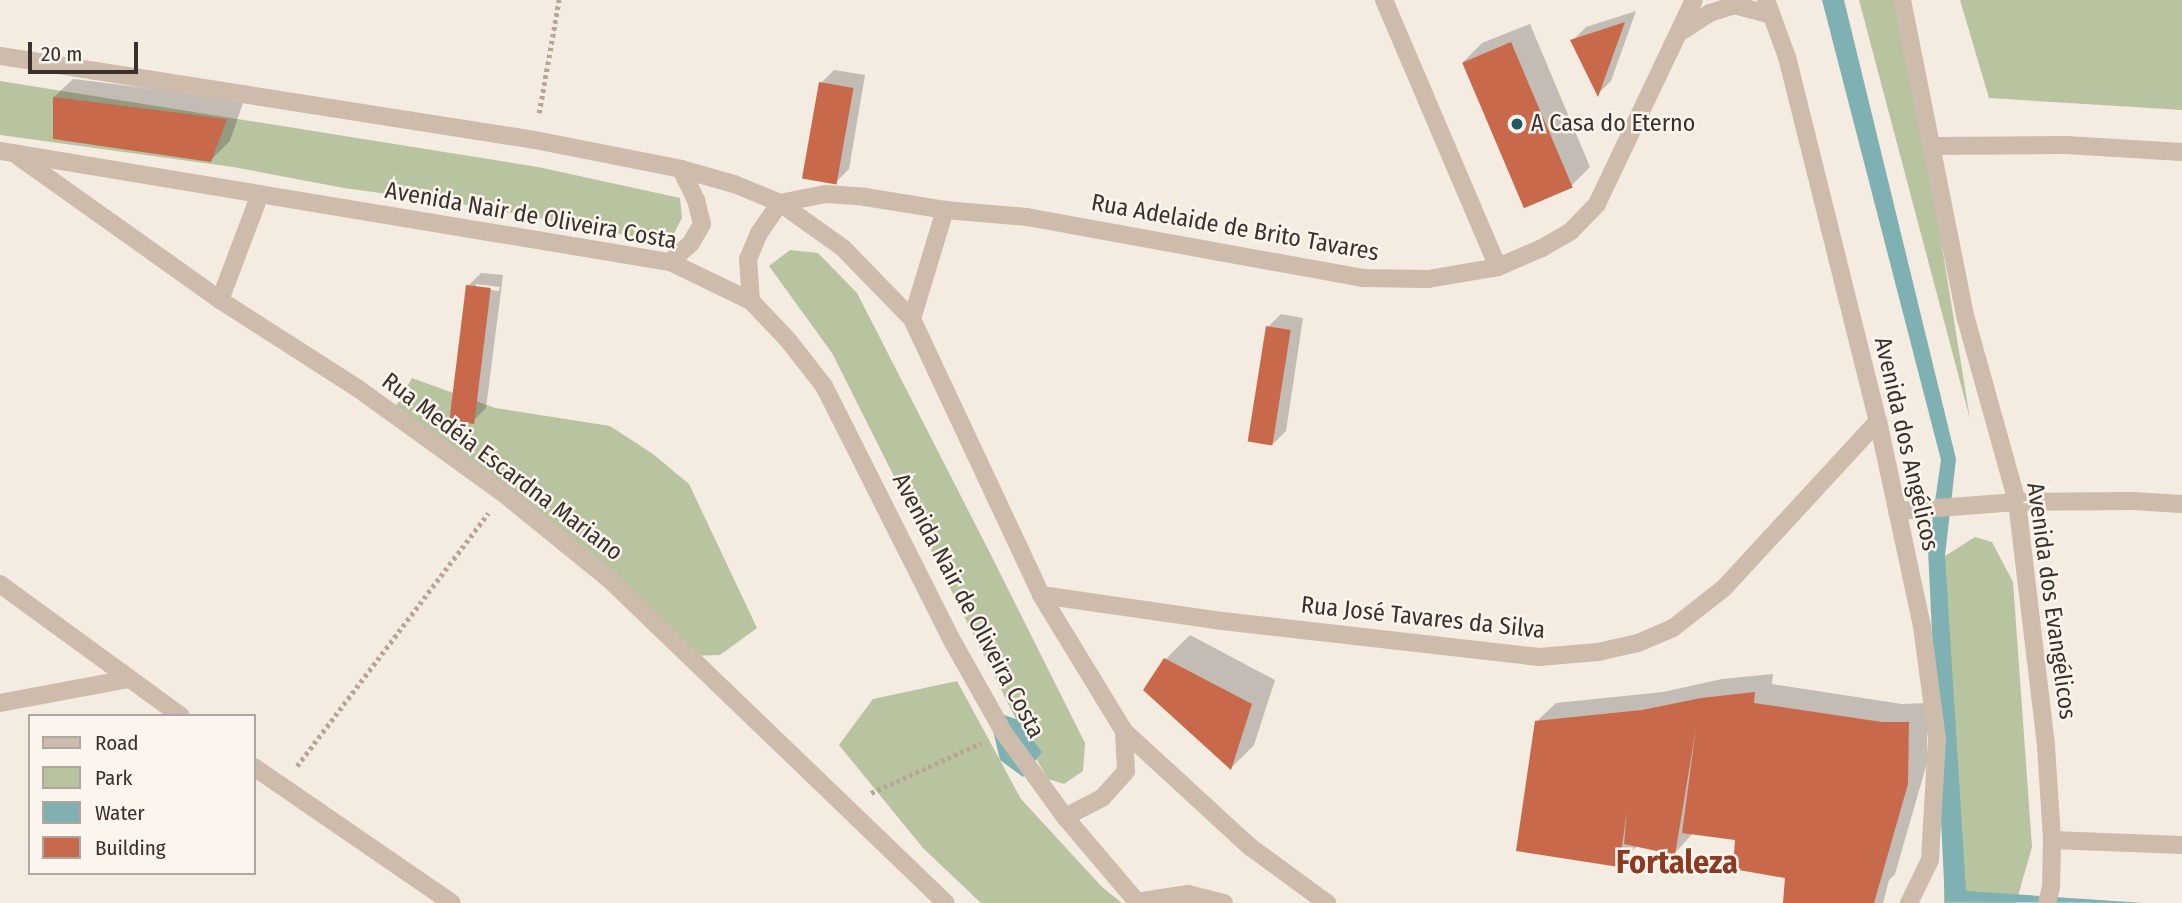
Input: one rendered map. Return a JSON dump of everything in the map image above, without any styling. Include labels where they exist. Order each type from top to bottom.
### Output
[{"type":"street","points":[[1384,0],[1499,267]]},
{"type":"street","name":"Rua Adelaide de Brito Tavares","points":[[780,203],[826,194],[865,197],[945,210],[1027,217],[1362,278],[1428,279],[1499,267],[1542,248],[1571,231],[1597,204],[1682,31],[1694,0]]},
{"type":"street","name":"Avenida dos Evangélicos","points":[[1902,0],[1966,319],[2017,502],[2046,746],[2052,840],[2051,887],[2047,903]]},
{"type":"street","points":[[1682,31],[1710,13],[1734,5],[1769,7]]},
{"type":"street","name":"Avenida dos Angélicos","points":[[1769,7],[1787,57],[1878,421],[1922,626],[1937,738],[1930,860],[1909,903]]},
{"type":"street","points":[[0,56],[535,140],[681,169],[734,184],[780,203],[843,248],[912,319],[1041,595],[1124,731],[1249,846],[1327,903]]},
{"type":"street","points":[[1932,146],[2066,145],[2182,152]]},
{"type":"street","name":"Avenida Nair de Oliveira Costa","points":[[7,152],[670,262],[751,301],[788,340],[824,386],[954,644],[1004,733],[1065,817],[1137,902]]},
{"type":"street","name":"Rua Medéia Escardna Mariano","points":[[7,152],[220,300],[360,390],[503,493],[609,579],[786,753],[845,804],[946,903]]},
{"type":"street","points":[[670,262],[691,243],[702,224],[696,200],[681,169]]},
{"type":"street","points":[[220,300],[260,194]]},
{"type":"street","points":[[751,301],[748,259],[759,233],[780,203]]},
{"type":"street","points":[[912,319],[945,210]]},
{"type":"street","name":"Rua José Tavares da Silva","points":[[1041,595],[1214,620],[1539,657],[1598,652],[1638,643],[1674,628],[1724,589],[1878,421]]},
{"type":"street","points":[[1897,510],[2017,502],[2182,504]]},
{"type":"street","points":[[0,584],[178,714]]},
{"type":"street","points":[[0,704],[128,679]]},
{"type":"street","points":[[1065,817],[1102,799],[1126,771],[1124,731]]},
{"type":"street","points":[[256,768],[452,903]]},
{"type":"street","points":[[2052,840],[2182,845]]},
{"type":"street","points":[[1137,902],[1188,894],[1224,903]]},
{"type":"path","points":[[535,140],[559,0]]},
{"type":"path","points":[[282,786],[503,493]]},
{"type":"path","points":[[845,804],[1004,733]]},
{"type":"green space","points":[[1859,0],[1902,0],[1970,419]]},
{"type":"green space","points":[[1960,0],[2182,0],[2182,110],[1989,98]]},
{"type":"green space","points":[[0,81],[538,167],[680,198],[682,218],[671,239],[631,236],[475,206],[344,188],[233,167],[0,135]]},
{"type":"green space","points":[[790,250],[818,253],[857,293],[1085,743],[1083,771],[1064,784],[1048,779],[1034,755],[832,353],[769,266]]},
{"type":"green space","points":[[412,378],[495,408],[610,426],[653,454],[689,484],[757,628],[720,655],[687,656],[609,579],[392,413]]},
{"type":"green space","points":[[1975,537],[1992,542],[2013,582],[2032,847],[2016,903],[1944,903],[1945,556]]},
{"type":"green space","points":[[957,681],[1021,799],[1102,887],[1122,903],[981,903],[923,848],[839,745],[873,699]]},
{"type":"water","points":[[1822,0],[1844,0],[1956,459],[1945,556],[1966,891],[2144,903],[1945,902],[1928,550],[1941,460]]},
{"type":"water","points":[[988,709],[1018,720],[1042,752],[1023,777],[1000,760]]},
{"type":"building","points":[[1625,22],[1598,97],[1570,40]]},
{"type":"building","name":"A Casa do Eterno","points":[[1511,42],[1573,187],[1524,208],[1462,63]]},
{"type":"building","points":[[819,82],[853,88],[836,185],[802,179]]},
{"type":"building","points":[[53,97],[227,119],[211,162],[53,139]]},
{"type":"building","points":[[466,285],[491,288],[474,424],[449,421]]},
{"type":"building","points":[[1266,326],[1291,330],[1272,445],[1248,442]]},
{"type":"building","points":[[1164,658],[1252,704],[1231,770],[1143,690]]},
{"type":"building","points":[[1755,692],[1754,703],[1882,722],[1909,722],[1908,784],[1874,903],[1783,903],[1785,878],[1733,869],[1735,840],[1682,833],[1696,728],[1675,855],[1624,844],[1627,811],[1619,867],[1516,851],[1535,721],[1642,710],[1701,698]]},
{"type":"place","name":"A Casa do Eterno","points":[[1517,124]]},
{"type":"district","name":"Fortaleza","points":[[1677,862]]}]
